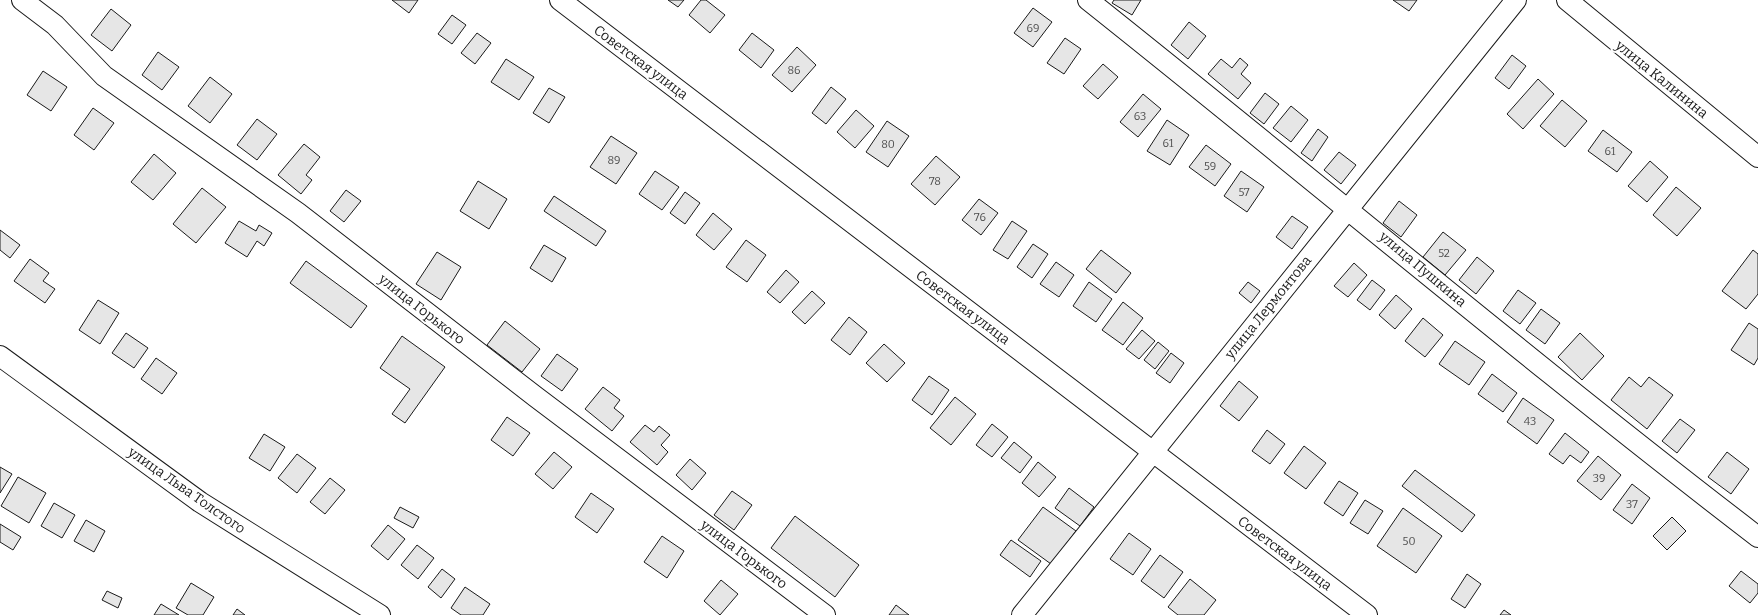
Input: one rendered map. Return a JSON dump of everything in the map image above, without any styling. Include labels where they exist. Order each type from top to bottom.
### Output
[{"type":"street","name":"улица Горького","points":[[22,0],[55,25],[104,76],[298,213],[536,397],[825,615]]},
{"type":"street","name":"Советская улица","points":[[560,0],[1366,615]]},
{"type":"street","name":"улица Пушкина","points":[[1088,0],[1348,207],[1539,366],[1758,538]]},
{"type":"street","name":"улица Лермонтова","points":[[1022,615],[1516,0]]},
{"type":"street","name":"улица Калинина","points":[[1567,0],[1758,157]]},
{"type":"street","name":"улица Льва Толстого","points":[[0,356],[200,502],[380,615]]},
{"type":"building","points":[[392,0],[418,0],[409,13]]},
{"type":"building","points":[[668,0],[684,0],[678,7]]},
{"type":"building","points":[[701,0],[706,0],[725,15],[710,33],[689,15]]},
{"type":"building","points":[[1114,0],[1141,0],[1132,15],[1112,3]]},
{"type":"building","points":[[1393,0],[1417,0],[1409,11]]},
{"type":"building","points":[[1033,8],[1052,22],[1033,47],[1014,33]]},
{"type":"building","points":[[111,9],[131,25],[112,51],[91,35]]},
{"type":"building","points":[[452,15],[466,25],[452,44],[438,34]]},
{"type":"building","points":[[1189,22],[1206,36],[1188,59],[1171,45]]},
{"type":"building","points":[[477,33],[491,43],[475,64],[461,53]]},
{"type":"building","points":[[752,33],[774,50],[761,68],[739,50]]},
{"type":"building","points":[[1065,38],[1081,49],[1064,74],[1047,63]]},
{"type":"building","points":[[797,47],[816,65],[792,92],[772,75]]},
{"type":"building","points":[[158,52],[179,67],[162,90],[142,75]]},
{"type":"building","points":[[1512,55],[1526,66],[1509,89],[1495,78]]},
{"type":"building","points":[[1240,58],[1248,65],[1241,74],[1251,83],[1238,99],[1208,74],[1221,59],[1232,68]]},
{"type":"building","points":[[506,59],[534,77],[519,100],[491,82]]},
{"type":"building","points":[[1103,64],[1118,77],[1098,99],[1083,86]]},
{"type":"building","points":[[43,71],[67,87],[51,111],[27,95]]},
{"type":"building","points":[[210,77],[232,94],[210,123],[188,106]]},
{"type":"building","points":[[1538,79],[1554,94],[1523,129],[1507,114]]},
{"type":"building","points":[[831,87],[846,99],[826,124],[812,113]]},
{"type":"building","points":[[549,88],[565,97],[549,123],[533,113]]},
{"type":"building","points":[[1265,93],[1279,104],[1264,124],[1250,113]]},
{"type":"building","points":[[1143,94],[1161,109],[1138,137],[1120,122]]},
{"type":"building","points":[[1562,100],[1587,121],[1565,147],[1540,126]]},
{"type":"building","points":[[1291,106],[1308,120],[1291,142],[1273,128]]},
{"type":"building","points":[[93,108],[114,123],[94,150],[74,135]]},
{"type":"building","points":[[856,110],[874,126],[855,148],[837,132]]},
{"type":"building","points":[[257,119],[277,134],[257,160],[237,145]]},
{"type":"building","points":[[1167,120],[1189,135],[1170,165],[1147,151]]},
{"type":"building","points":[[887,121],[909,136],[888,167],[866,152]]},
{"type":"building","points":[[1318,129],[1328,137],[1312,161],[1301,153]]},
{"type":"building","points":[[1603,130],[1632,152],[1617,172],[1588,151]]},
{"type":"building","points":[[611,136],[637,153],[616,184],[590,167]]},
{"type":"building","points":[[304,144],[320,157],[306,175],[312,180],[301,194],[278,175]]},
{"type":"building","points":[[1206,145],[1231,164],[1215,186],[1189,167]]},
{"type":"building","points":[[1339,152],[1356,165],[1341,184],[1324,170]]},
{"type":"building","points":[[154,154],[176,173],[153,200],[131,182]]},
{"type":"building","points":[[936,156],[960,177],[935,205],[911,184]]},
{"type":"building","points":[[1650,161],[1668,177],[1647,202],[1628,186]]},
{"type":"building","points":[[655,171],[679,187],[662,210],[639,194]]},
{"type":"building","points":[[1241,171],[1264,187],[1247,212],[1224,196]]},
{"type":"building","points":[[478,181],[507,199],[489,229],[460,211]]},
{"type":"building","points":[[1676,187],[1701,208],[1677,236],[1653,215]]},
{"type":"building","points":[[202,188],[226,207],[196,243],[173,224]]},
{"type":"building","points":[[346,190],[361,201],[344,222],[330,211]]},
{"type":"building","points":[[685,192],[700,203],[685,224],[670,213]]},
{"type":"building","points":[[554,196],[606,231],[596,246],[544,211]]},
{"type":"building","points":[[979,199],[998,213],[981,235],[962,220]]},
{"type":"building","points":[[1399,201],[1417,215],[1401,237],[1383,223]]},
{"type":"building","points":[[713,213],[732,229],[714,250],[696,235]]},
{"type":"building","points":[[1292,216],[1308,227],[1292,249],[1276,237]]},
{"type":"building","points":[[239,221],[256,231],[259,225],[272,233],[264,246],[257,241],[247,257],[225,243]]},
{"type":"building","points":[[1012,221],[1027,231],[1008,259],[993,250]]},
{"type":"building","points":[[0,230],[20,245],[10,258],[0,250]]},
{"type":"building","points":[[1443,232],[1466,250],[1445,275],[1423,257]]},
{"type":"building","points":[[746,240],[766,255],[747,282],[726,267]]},
{"type":"building","points":[[1033,244],[1048,254],[1032,278],[1017,267]]},
{"type":"building","points":[[544,245],[566,258],[552,282],[530,268]]},
{"type":"building","points":[[1101,250],[1131,273],[1116,293],[1086,269]]},
{"type":"building","points":[[1753,250],[1758,254],[1758,294],[1746,309],[1722,291]]},
{"type":"building","points":[[437,252],[461,267],[441,300],[416,284]]},
{"type":"building","points":[[1477,257],[1494,271],[1476,294],[1459,280]]},
{"type":"building","points":[[30,259],[49,273],[43,281],[55,289],[45,303],[14,281]]},
{"type":"building","points":[[306,261],[367,306],[351,328],[290,283]]},
{"type":"building","points":[[1056,262],[1074,275],[1059,297],[1040,284]]},
{"type":"building","points":[[1354,263],[1367,275],[1348,297],[1334,286]]},
{"type":"building","points":[[786,270],[799,282],[780,303],[767,292]]},
{"type":"building","points":[[1372,280],[1385,290],[1370,310],[1357,300]]},
{"type":"building","points":[[1089,282],[1112,299],[1096,322],[1073,306]]},
{"type":"building","points":[[1248,282],[1260,291],[1251,303],[1239,293]]},
{"type":"building","points":[[1518,290],[1536,303],[1520,324],[1503,311]]},
{"type":"building","points":[[812,291],[825,303],[805,324],[792,312]]},
{"type":"building","points":[[1396,295],[1412,309],[1395,329],[1379,315]]},
{"type":"building","points":[[98,300],[119,313],[100,344],[79,330]]},
{"type":"building","points":[[1123,302],[1143,318],[1123,345],[1102,330]]},
{"type":"building","points":[[1541,309],[1560,323],[1545,344],[1526,330]]},
{"type":"building","points":[[849,317],[867,332],[850,355],[831,340]]},
{"type":"building","points":[[1423,318],[1443,335],[1425,357],[1405,341]]},
{"type":"building","points":[[505,321],[540,349],[522,372],[487,345]]},
{"type":"building","points":[[1749,323],[1758,329],[1758,358],[1754,365],[1731,350]]},
{"type":"building","points":[[1142,330],[1155,341],[1139,359],[1126,349]]},
{"type":"building","points":[[126,333],[148,348],[134,368],[112,353]]},
{"type":"building","points":[[1580,333],[1604,356],[1582,380],[1558,357]]},
{"type":"building","points":[[402,336],[445,367],[405,423],[392,414],[410,389],[380,368]]},
{"type":"building","points":[[1455,341],[1485,362],[1469,385],[1439,364]]},
{"type":"building","points":[[1158,342],[1169,351],[1155,369],[1144,360]]},
{"type":"building","points":[[884,344],[905,363],[887,382],[866,363]]},
{"type":"building","points":[[1171,353],[1184,363],[1170,383],[1156,373]]},
{"type":"building","points":[[557,354],[578,369],[562,391],[541,376]]},
{"type":"building","points":[[156,358],[177,373],[162,394],[141,379]]},
{"type":"building","points":[[1492,374],[1517,393],[1503,412],[1478,394]]},
{"type":"building","points":[[929,376],[949,390],[932,415],[912,400]]},
{"type":"building","points":[[1629,377],[1641,387],[1649,377],[1673,395],[1647,429],[1611,400]]},
{"type":"building","points":[[1239,381],[1258,397],[1239,421],[1220,406]]},
{"type":"building","points":[[603,387],[620,400],[614,408],[624,416],[612,431],[585,409]]},
{"type":"building","points":[[955,397],[976,414],[951,445],[930,428]]},
{"type":"building","points":[[1523,398],[1554,420],[1537,444],[1507,422]]},
{"type":"building","points":[[507,417],[530,433],[513,456],[491,440]]},
{"type":"building","points":[[1680,419],[1695,430],[1677,453],[1662,441]]},
{"type":"building","points":[[992,424],[1008,437],[992,457],[976,445]]},
{"type":"building","points":[[645,425],[654,432],[659,426],[670,435],[661,445],[668,452],[657,465],[630,442]]},
{"type":"building","points":[[1267,430],[1285,444],[1270,464],[1252,451]]},
{"type":"building","points":[[1565,433],[1589,452],[1581,463],[1570,455],[1563,464],[1549,454]]},
{"type":"building","points":[[264,434],[285,447],[270,471],[249,458]]},
{"type":"building","points":[[1014,442],[1032,457],[1020,473],[1001,458]]},
{"type":"building","points":[[1304,446],[1326,463],[1306,489],[1284,473]]},
{"type":"building","points":[[554,452],[572,467],[553,489],[535,474]]},
{"type":"building","points":[[1727,452],[1749,469],[1731,494],[1708,477]]},
{"type":"building","points":[[297,454],[316,468],[297,493],[278,478]]},
{"type":"building","points":[[1598,456],[1621,475],[1601,500],[1577,481]]},
{"type":"building","points":[[690,459],[706,473],[692,490],[676,475]]},
{"type":"building","points":[[1038,462],[1056,477],[1039,497],[1022,483]]},
{"type":"building","points":[[0,467],[12,474],[0,493]]},
{"type":"building","points":[[1415,470],[1475,515],[1462,532],[1402,486]]},
{"type":"building","points":[[18,477],[46,493],[29,523],[1,506]]},
{"type":"building","points":[[330,478],[345,490],[325,514],[310,502]]},
{"type":"building","points":[[1339,481],[1358,493],[1343,516],[1324,503]]},
{"type":"building","points":[[1632,484],[1650,498],[1632,524],[1613,510]]},
{"type":"building","points":[[1069,488],[1094,507],[1080,526],[1055,508]]},
{"type":"building","points":[[732,491],[752,505],[734,530],[714,515]]},
{"type":"building","points":[[591,493],[614,509],[597,533],[575,517]]},
{"type":"building","points":[[1365,500],[1383,511],[1368,534],[1350,523]]},
{"type":"building","points":[[54,503],[75,515],[62,538],[41,526]]},
{"type":"building","points":[[400,507],[419,517],[413,528],[394,518]]},
{"type":"building","points":[[1043,507],[1076,531],[1051,564],[1018,540]]},
{"type":"building","points":[[1403,508],[1442,536],[1416,573],[1377,546]]},
{"type":"building","points":[[795,516],[859,565],[835,597],[771,548]]},
{"type":"building","points":[[1672,517],[1686,531],[1667,550],[1653,536]]},
{"type":"building","points":[[86,520],[105,531],[94,552],[74,541]]},
{"type":"building","points":[[0,524],[21,537],[13,550],[0,542]]},
{"type":"building","points":[[388,525],[405,539],[388,560],[371,546]]},
{"type":"building","points":[[1129,533],[1151,549],[1133,575],[1110,559]]},
{"type":"building","points":[[662,536],[684,551],[667,578],[644,562]]},
{"type":"building","points":[[1011,540],[1041,561],[1030,577],[1000,555]]},
{"type":"building","points":[[417,545],[434,558],[418,579],[401,565]]},
{"type":"building","points":[[1160,555],[1183,572],[1164,598],[1141,581]]},
{"type":"building","points":[[442,569],[455,579],[441,598],[428,587]]},
{"type":"building","points":[[1741,571],[1758,584],[1758,593],[1750,603],[1729,586]]},
{"type":"building","points":[[1467,574],[1481,584],[1465,608],[1451,599]]},
{"type":"building","points":[[1190,579],[1216,600],[1204,615],[1178,615],[1168,607]]},
{"type":"building","points":[[721,580],[738,594],[720,615],[704,601]]},
{"type":"building","points":[[191,583],[214,597],[203,615],[188,615],[176,608]]},
{"type":"building","points":[[465,587],[490,604],[483,615],[461,615],[451,608]]},
{"type":"building","points":[[107,591],[122,598],[118,608],[102,600]]},
{"type":"building","points":[[161,604],[179,615],[154,615]]},
{"type":"building","points":[[896,605],[909,615],[889,615]]},
{"type":"building","points":[[237,609],[245,615],[233,615]]},
{"type":"building","points":[[1504,610],[1511,615],[1500,615]]}]
